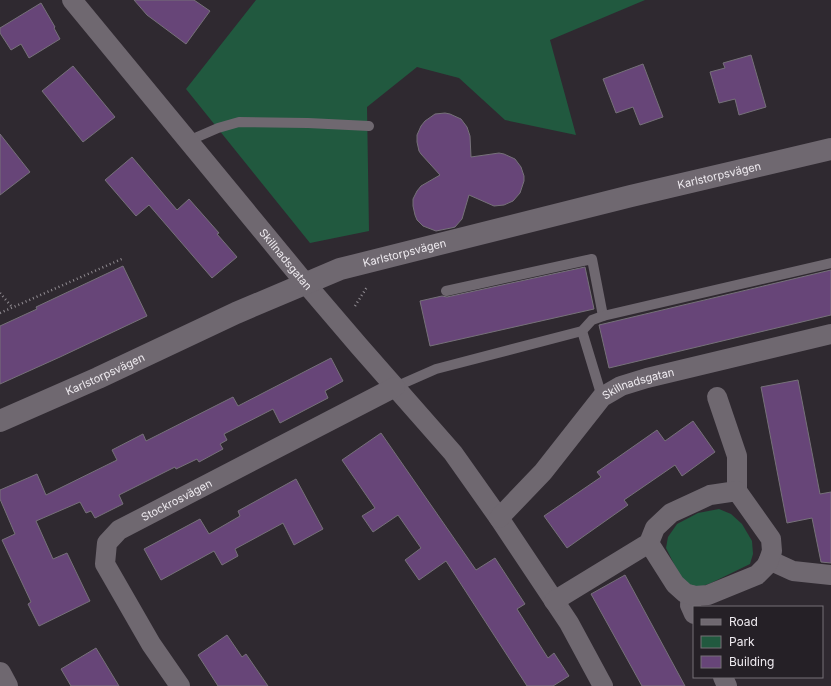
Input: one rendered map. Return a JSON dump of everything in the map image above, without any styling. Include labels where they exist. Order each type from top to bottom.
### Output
[{"type":"street","name":"Skillnadsgatan","points":[[72,0],[306,284],[454,453],[569,623],[604,686]]},
{"type":"street","name":"Karlstorpsvägen","points":[[0,421],[98,378],[236,313],[340,269],[631,196],[831,149]]},
{"type":"street","name":"Skillnadsgatan","points":[[499,518],[543,472],[602,397],[621,386],[647,378],[831,334]]},
{"type":"street","name":"Stockrosvägen","points":[[180,686],[151,644],[105,564],[108,543],[119,530],[395,387]]},
{"type":"street","points":[[693,605],[695,596],[708,595],[757,575],[766,566],[772,551],[771,539],[737,491],[737,456],[717,397]]},
{"type":"street","points":[[554,601],[650,543],[655,528],[671,513],[710,495],[737,491]]},
{"type":"street","points":[[650,543],[675,584],[685,593],[693,605]]},
{"type":"street","points":[[769,560],[793,571],[831,575]]},
{"type":"street","points":[[0,673],[7,686]]},
{"type":"lane","points":[[188,141],[218,128],[239,122],[369,126]]},
{"type":"lane","points":[[446,291],[592,259],[603,316]]},
{"type":"lane","points":[[395,387],[436,369],[582,331],[592,320],[603,316],[831,263]]},
{"type":"lane","points":[[582,331],[602,397]]},
{"type":"path","points":[[0,313],[124,258]]},
{"type":"path","points":[[339,322],[353,310],[369,284]]},
{"type":"path","points":[[0,293],[12,308]]},
{"type":"green space","points":[[256,0],[645,0],[550,40],[576,135],[505,120],[459,78],[417,67],[367,107],[369,231],[310,243],[186,89]]},
{"type":"green space","points":[[719,509],[731,514],[742,524],[752,541],[753,554],[750,564],[711,583],[700,587],[692,586],[681,578],[666,548],[668,537],[677,524],[698,513]]},
{"type":"building","points":[[134,0],[194,0],[210,11],[186,44],[147,15]]},
{"type":"building","points":[[41,3],[60,39],[29,58],[21,44],[11,50],[0,33],[0,28]]},
{"type":"building","points":[[751,55],[766,107],[739,115],[735,99],[719,103],[710,72],[725,68],[723,63]]},
{"type":"building","points":[[643,64],[663,117],[640,125],[633,107],[616,113],[603,79]]},
{"type":"building","points":[[73,66],[115,117],[83,142],[42,91]]},
{"type":"building","points":[[445,113],[461,119],[467,127],[470,136],[471,157],[499,153],[504,154],[515,159],[521,167],[524,181],[520,193],[513,201],[504,205],[494,206],[469,195],[462,219],[455,227],[436,231],[423,226],[417,220],[413,206],[413,199],[421,186],[440,175],[419,151],[417,135],[425,121],[435,114]]},
{"type":"building","points":[[0,134],[30,172],[0,195]]},
{"type":"building","points":[[132,157],[177,210],[189,199],[219,233],[217,234],[237,257],[212,278],[149,205],[136,216],[105,180]]},
{"type":"building","points":[[123,266],[147,316],[0,384],[0,326],[37,309],[36,307]]},
{"type":"building","points":[[585,267],[594,309],[430,346],[420,301],[442,296],[447,297]]},
{"type":"building","points":[[831,270],[831,315],[609,368],[599,325]]},
{"type":"building","points":[[331,358],[343,381],[325,391],[328,398],[280,423],[273,409],[224,434],[227,440],[220,444],[223,449],[199,462],[197,459],[176,469],[175,467],[119,495],[123,504],[95,518],[91,511],[86,513],[80,502],[36,521],[53,559],[67,553],[90,601],[39,626],[28,604],[31,602],[2,540],[15,534],[0,499],[0,490],[37,474],[46,495],[117,460],[112,450],[143,434],[146,441],[233,397],[238,406]]},
{"type":"building","points":[[798,380],[820,494],[831,492],[831,563],[821,562],[812,518],[787,523],[761,387]]},
{"type":"building","points":[[693,421],[715,452],[682,476],[675,465],[624,500],[628,505],[567,548],[544,516],[601,477],[597,472],[657,430],[665,441]]},
{"type":"building","points":[[381,433],[476,570],[495,558],[525,604],[517,609],[548,658],[554,653],[569,676],[553,686],[527,686],[446,561],[419,580],[405,560],[421,548],[398,515],[373,532],[362,516],[375,508],[342,460]]},
{"type":"building","points":[[296,479],[323,529],[294,545],[283,523],[235,549],[238,556],[222,565],[214,551],[161,580],[144,549],[200,519],[209,534],[240,516],[238,511]]},
{"type":"building","points":[[625,575],[685,686],[642,686],[591,594]]},
{"type":"building","points":[[227,635],[242,657],[246,654],[268,686],[218,686],[198,655]]},
{"type":"building","points":[[96,648],[119,686],[71,686],[61,669]]}]
